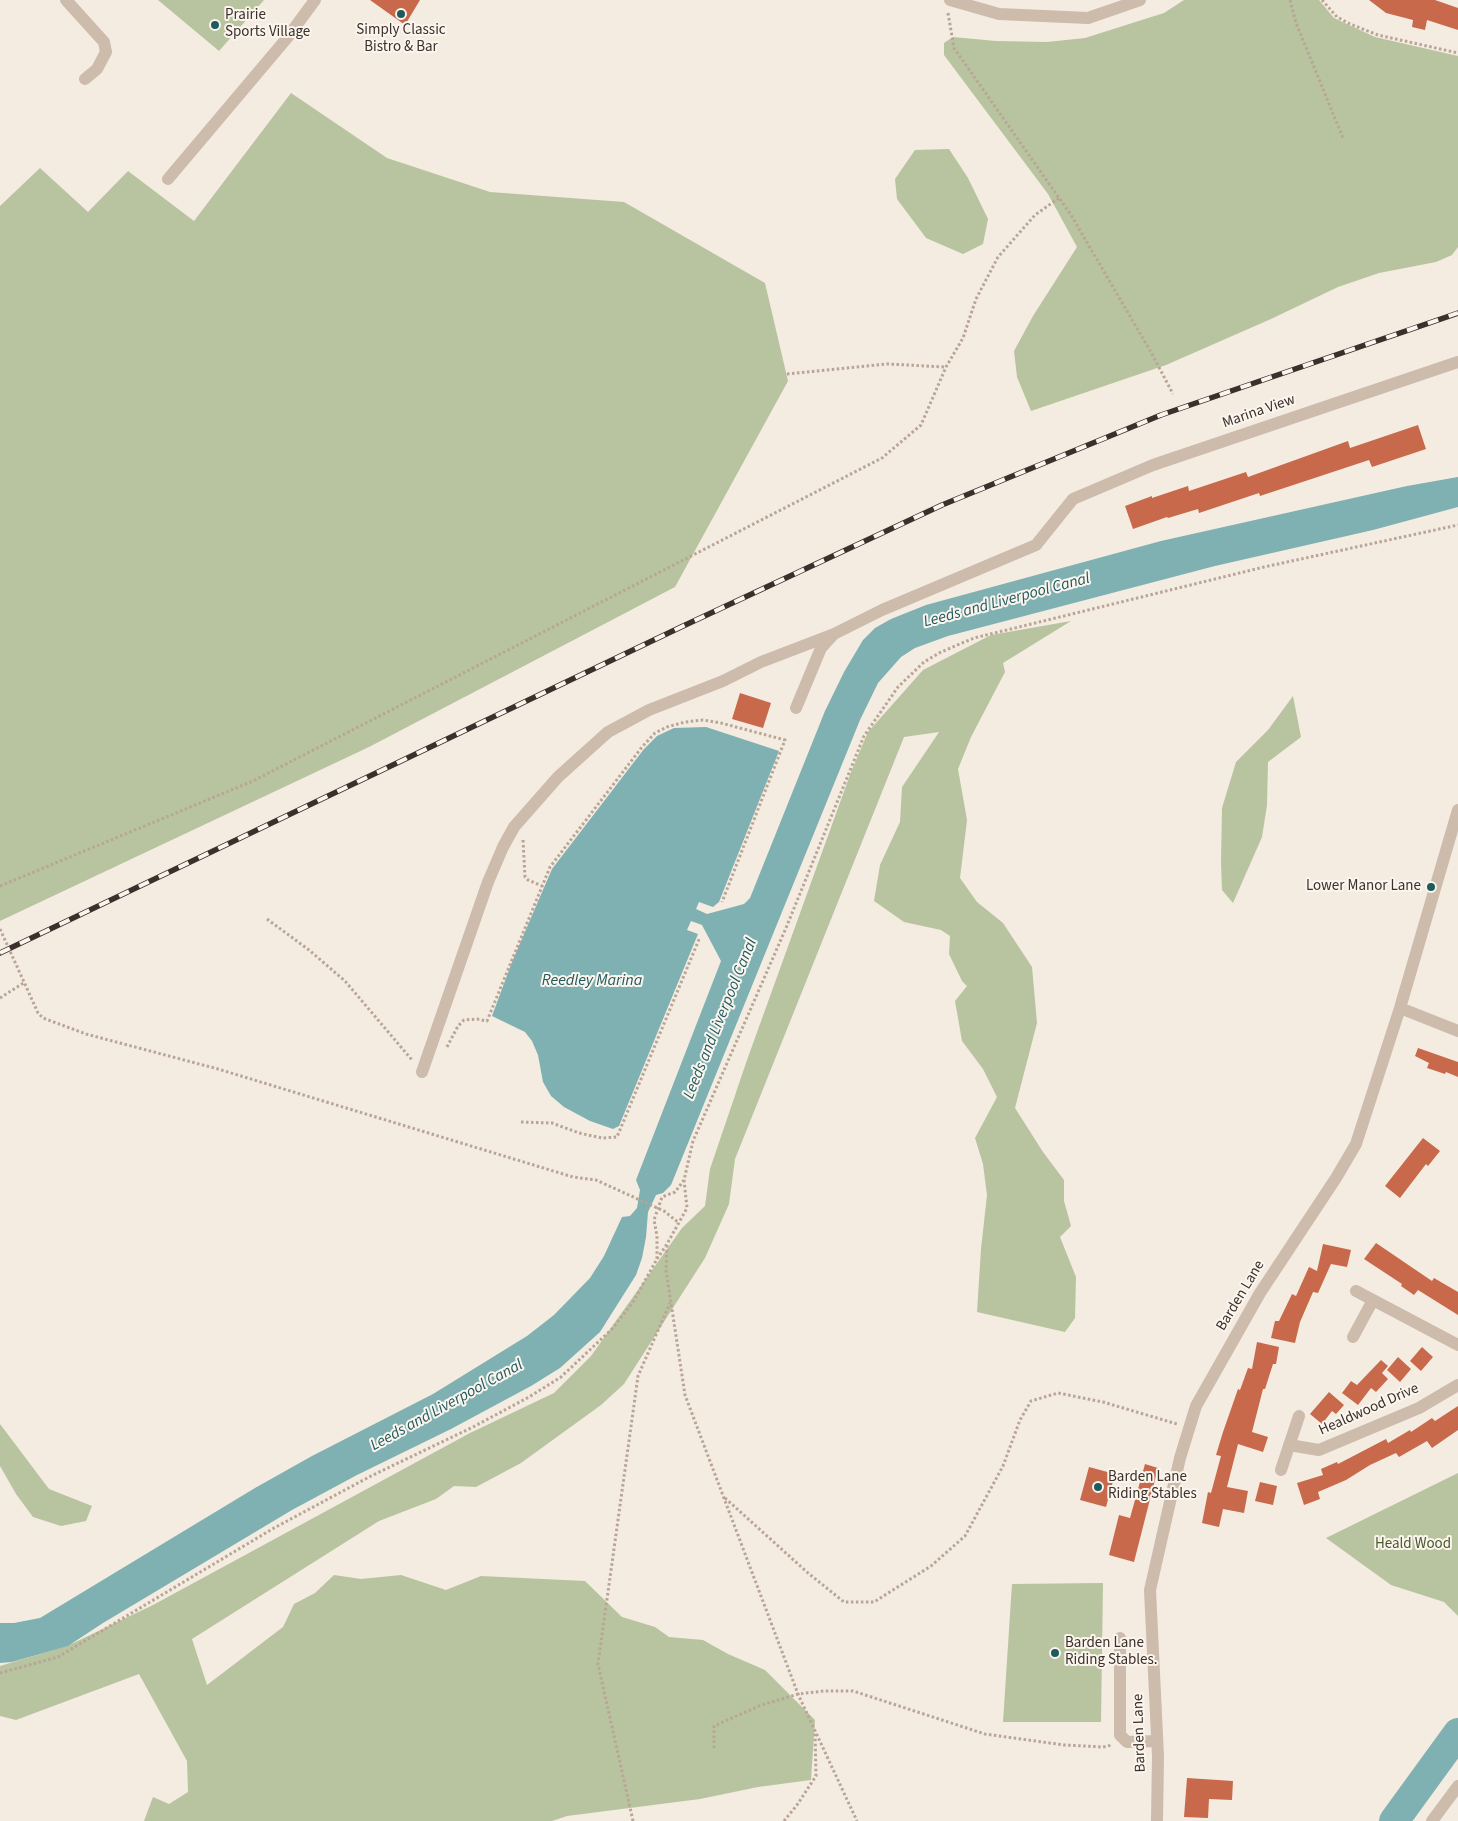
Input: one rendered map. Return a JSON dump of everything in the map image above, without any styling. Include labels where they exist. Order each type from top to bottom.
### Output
[{"type":"street","points":[[66,0],[104,42],[106,52],[97,69],[85,79]]},
{"type":"street","points":[[168,179],[287,38],[315,0]]},
{"type":"street","points":[[949,5],[1000,14],[1088,18],[1140,0]]},
{"type":"street","name":"Marina View","points":[[834,634],[882,610],[1036,545],[1073,499],[1153,465],[1458,362]]},
{"type":"street","points":[[796,708],[821,648],[834,634]]},
{"type":"street","points":[[422,1072],[488,882],[503,847],[514,827],[558,777],[608,732],[649,710],[723,681],[761,662],[834,634]]},
{"type":"street","name":"Barden Lane","points":[[1157,1821],[1157,1741],[1150,1590],[1180,1458],[1196,1406],[1260,1294],[1356,1144],[1400,1008],[1458,810]]},
{"type":"street","points":[[1400,1008],[1458,1031]]},
{"type":"street","points":[[1356,1291],[1458,1345]]},
{"type":"street","points":[[1353,1337],[1373,1300]]},
{"type":"street","name":"Healdwood Drive","points":[[1289,1445],[1319,1450],[1418,1408],[1458,1385]]},
{"type":"street","name":"Healdwood Drive","points":[[1280,1470],[1298,1416]]},
{"type":"street","points":[[1120,1638],[1120,1735],[1127,1742],[1157,1741]]},
{"type":"street","points":[[1432,1821],[1458,1786]]},
{"type":"path","points":[[1290,0],[1296,23],[1343,138]]},
{"type":"path","points":[[1322,0],[1337,17],[1378,35],[1458,53]]},
{"type":"path","points":[[949,5],[954,48],[1071,215],[1152,354],[1172,394]]},
{"type":"path","points":[[0,886],[253,781],[882,458],[921,425],[946,367],[963,338],[976,299],[998,257],[1036,215],[1059,198]]},
{"type":"path","points":[[787,374],[887,364],[946,367]]},
{"type":"path","points":[[0,1673],[58,1657],[274,1528],[371,1476],[473,1427],[529,1397],[561,1377],[612,1329],[633,1302],[687,1208],[684,1180],[693,1141],[779,945],[864,736],[898,687],[924,662],[941,652],[974,638],[1264,567],[1458,525]]},
{"type":"path","points":[[444,1053],[458,1026],[464,1020],[477,1019],[487,1021],[550,867],[642,747],[655,733],[667,727],[686,722],[703,720],[785,740],[722,902]]},
{"type":"path","points":[[521,819],[526,877],[528,880],[542,886]]},
{"type":"path","points":[[267,919],[309,950],[345,981],[412,1061]]},
{"type":"path","points":[[0,929],[38,1013],[43,1018],[86,1034],[218,1069],[574,1177],[596,1180],[664,1211],[679,1223]]},
{"type":"path","points":[[520,1122],[552,1123],[580,1133],[602,1138],[617,1137],[700,937]]},
{"type":"path","points":[[0,998],[25,982]]},
{"type":"path","points":[[657,1259],[657,1236],[654,1220],[662,1196],[674,1192],[684,1180]]},
{"type":"path","points":[[667,1244],[666,1270],[685,1395],[798,1694],[857,1821]]},
{"type":"path","points":[[633,1821],[598,1664],[638,1376],[670,1303]]},
{"type":"path","points":[[725,1498],[808,1573],[844,1602],[874,1602],[931,1566],[965,1536],[1003,1466],[1020,1420],[1031,1401],[1058,1392],[1103,1402],[1189,1428]]},
{"type":"path","points":[[714,1748],[714,1726],[759,1706],[798,1694],[824,1691],[853,1691],[985,1734],[1024,1741],[1064,1746],[1103,1747],[1127,1742]]},
{"type":"path","points":[[784,1821],[798,1805],[816,1776],[815,1729]]},
{"type":"green space","name":"Prairie Sports Village","points":[[158,0],[264,0],[219,51]]},
{"type":"green space","points":[[1184,0],[1319,0],[1334,18],[1375,37],[1458,56],[1458,247],[1452,255],[1436,262],[1379,273],[1338,287],[1166,365],[1031,411],[1017,377],[1014,351],[1033,316],[1077,247],[1048,194],[944,55],[944,43],[953,37],[996,41],[1047,42],[1085,38],[1164,13]]},
{"type":"green space","points":[[291,93],[387,158],[490,192],[624,202],[765,283],[788,381],[675,587],[369,747],[0,921],[0,206],[40,168],[88,212],[128,171],[194,221]]},
{"type":"green space","points":[[949,149],[968,178],[988,219],[983,244],[963,254],[926,238],[897,199],[895,179],[915,150]]},
{"type":"green space","points":[[1071,621],[1003,663],[1005,672],[971,737],[958,769],[967,820],[960,878],[977,902],[1003,923],[1032,967],[1037,1023],[1015,1108],[1043,1152],[1064,1180],[1064,1201],[1071,1226],[1060,1237],[1076,1277],[1075,1318],[1065,1332],[977,1312],[987,1195],[983,1164],[975,1138],[997,1097],[983,1069],[962,1041],[955,1001],[967,986],[962,981],[949,954],[950,936],[941,930],[904,922],[874,901],[880,865],[900,822],[902,787],[939,732],[904,737],[735,1159],[729,1204],[705,1258],[624,1384],[601,1405],[521,1463],[476,1487],[454,1486],[436,1499],[379,1521],[192,1639],[207,1685],[283,1627],[294,1604],[315,1593],[334,1575],[361,1579],[401,1575],[446,1590],[481,1576],[585,1581],[622,1617],[655,1627],[669,1637],[703,1640],[728,1654],[765,1670],[815,1720],[811,1780],[758,1787],[700,1799],[567,1816],[552,1821],[144,1821],[153,1797],[169,1804],[188,1792],[187,1761],[139,1674],[16,1720],[0,1716],[0,1666],[67,1646],[153,1605],[470,1433],[554,1393],[591,1356],[682,1228],[705,1206],[710,1169],[747,1060],[851,772],[868,732],[923,670],[991,635]]},
{"type":"green space","points":[[1293,696],[1301,737],[1268,762],[1267,805],[1262,837],[1233,903],[1222,890],[1222,808],[1236,762],[1268,730]]},
{"type":"green space","points":[[0,1424],[49,1489],[92,1506],[86,1521],[61,1526],[33,1517],[16,1494],[0,1466]]},
{"type":"green space","name":"Heald Wood","points":[[1458,1473],[1458,1616],[1444,1602],[1391,1585],[1326,1538]]},
{"type":"green space","name":"Barden Lane Riding Stables.","points":[[1103,1583],[1101,1722],[1003,1722],[1012,1584]]},
{"type":"water","points":[[1458,477],[1458,507],[1373,530],[1215,566],[948,636],[915,648],[901,657],[878,683],[860,720],[671,1185],[663,1193],[656,1195],[648,1212],[642,1258],[636,1275],[600,1332],[560,1368],[531,1386],[292,1510],[68,1646],[12,1662],[0,1663],[0,1623],[14,1623],[40,1618],[255,1488],[312,1456],[433,1394],[527,1336],[554,1315],[590,1278],[604,1256],[622,1217],[630,1216],[637,1208],[640,1190],[636,1180],[721,961],[702,925],[691,921],[687,930],[698,934],[619,1126],[613,1129],[590,1121],[564,1107],[551,1096],[543,1082],[538,1055],[532,1041],[525,1032],[492,1016],[512,962],[552,869],[644,749],[657,736],[674,728],[706,727],[779,751],[719,902],[713,907],[699,902],[696,909],[707,914],[744,904],[750,898],[825,711],[844,672],[863,640],[875,628],[891,619],[926,605],[1161,541],[1407,486]]},
{"type":"building","name":"Simply Classic Bistro & Bar","points":[[370,0],[420,0],[405,25]]},
{"type":"building","points":[[1369,0],[1435,0],[1458,8],[1458,30],[1427,20],[1425,30],[1412,27],[1413,20],[1386,13]]},
{"type":"building","points":[[1418,425],[1426,449],[1372,467],[1369,460],[1260,496],[1259,493],[1199,513],[1198,509],[1133,529],[1125,506],[1188,486],[1189,491],[1246,472],[1248,477],[1348,441],[1350,448]]},
{"type":"building","points":[[740,693],[771,703],[763,728],[732,719]]},
{"type":"building","points":[[1418,1048],[1458,1062],[1458,1077],[1427,1068],[1429,1063],[1415,1056]]},
{"type":"building","points":[[1423,1138],[1440,1151],[1428,1166],[1426,1164],[1400,1198],[1385,1186]]},
{"type":"building","points":[[1376,1243],[1432,1281],[1434,1278],[1458,1292],[1458,1315],[1418,1290],[1414,1295],[1401,1286],[1402,1284],[1364,1259]]},
{"type":"building","points":[[1323,1244],[1351,1250],[1347,1267],[1331,1264],[1318,1293],[1313,1292],[1300,1322],[1295,1343],[1271,1338],[1275,1321],[1279,1321],[1292,1294],[1296,1296],[1309,1267],[1317,1271]]},
{"type":"building","points":[[1257,1342],[1279,1347],[1276,1364],[1273,1364],[1265,1389],[1263,1389],[1252,1432],[1268,1437],[1263,1452],[1238,1444],[1227,1487],[1248,1491],[1244,1513],[1223,1509],[1219,1527],[1202,1523],[1208,1492],[1211,1493],[1221,1456],[1216,1455],[1238,1389],[1240,1390],[1248,1368],[1252,1369]]},
{"type":"building","points":[[1422,1347],[1433,1357],[1421,1371],[1410,1361]]},
{"type":"building","points":[[1398,1357],[1411,1369],[1400,1382],[1387,1370]]},
{"type":"building","points":[[1381,1360],[1388,1366],[1382,1373],[1388,1379],[1376,1392],[1371,1388],[1358,1405],[1342,1393],[1351,1381],[1357,1385]]},
{"type":"building","points":[[1329,1392],[1344,1405],[1336,1414],[1332,1411],[1322,1424],[1310,1414]]},
{"type":"building","points":[[1458,1406],[1458,1430],[1432,1448],[1427,1441],[1399,1457],[1396,1453],[1370,1465],[1346,1480],[1318,1492],[1320,1499],[1304,1505],[1297,1483],[1323,1475],[1321,1469],[1337,1462],[1338,1464],[1386,1439],[1388,1443],[1410,1430],[1411,1432],[1432,1418],[1435,1421]]},
{"type":"building","points":[[1145,1464],[1158,1468],[1134,1562],[1109,1555],[1119,1515],[1130,1518]]},
{"type":"building","name":"Barden Lane Riding Stables","points":[[1089,1467],[1115,1474],[1106,1507],[1080,1500]]},
{"type":"building","points":[[1260,1482],[1277,1486],[1273,1505],[1255,1501]]},
{"type":"building","points":[[1187,1778],[1233,1781],[1232,1800],[1209,1799],[1208,1818],[1184,1817]]},
{"type":"waterway","points":[[1394,1821],[1458,1733]]},
{"type":"railway","points":[[0,953],[681,627],[942,505],[1161,415],[1458,313]]},
{"type":"place","name":"Simply Classic Bistro & Bar","points":[[401,14]]},
{"type":"place","name":"Prairie Sports Village","points":[[215,25]]},
{"type":"place","name":"Lower Manor Lane","points":[[1431,887]]},
{"type":"place","name":"Barden Lane Riding Stables","points":[[1098,1487]]},
{"type":"place","name":"Barden Lane Riding Stables.","points":[[1055,1653]]},
{"type":"water label","name":"Leeds and Liverpool Canal","points":[[1007,601]]},
{"type":"water label","name":"Reedley Marina","points":[[592,981]]},
{"type":"water label","name":"Leeds and Liverpool Canal","points":[[721,1019]]},
{"type":"water label","name":"Leeds and Liverpool Canal","points":[[447,1406]]}]
